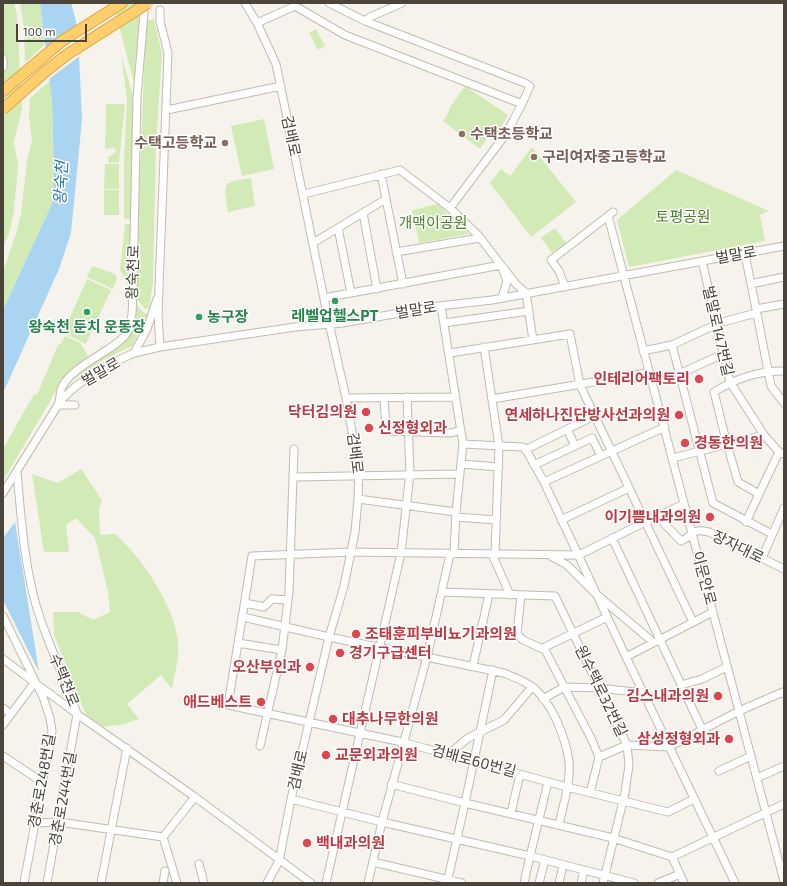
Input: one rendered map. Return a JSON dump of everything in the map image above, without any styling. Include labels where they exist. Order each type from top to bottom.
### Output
[{"type":"highway","points":[[3,90],[62,41],[122,3]]},
{"type":"highway","points":[[3,109],[46,71],[68,54],[148,3]]},
{"type":"street","name":"왕숙천로","points":[[3,493],[59,402],[60,389],[78,369],[124,336],[129,329],[131,316],[137,98],[144,14],[141,3]]},
{"type":"street","name":"검배로","points":[[245,3],[274,56],[346,398],[359,476],[358,499],[351,552],[344,586],[329,637],[291,799],[279,861],[267,883]]},
{"type":"street","name":"검배로","points":[[251,3],[257,24]]},
{"type":"street","points":[[329,3],[338,5],[365,21],[530,86],[506,134],[450,208]]},
{"type":"street","points":[[365,21],[370,17],[402,3]]},
{"type":"street","points":[[257,24],[298,4],[345,35],[522,104]]},
{"type":"street","points":[[160,10],[160,21],[168,53],[160,294],[160,347]]},
{"type":"street","points":[[3,59],[3,67]]},
{"type":"street","points":[[167,110],[281,86]]},
{"type":"street","points":[[304,194],[398,170],[405,172],[450,208],[480,238],[516,284],[526,293],[533,340]]},
{"type":"street","points":[[381,174],[403,284]]},
{"type":"street","points":[[313,243],[386,199]]},
{"type":"street","points":[[363,213],[377,289]]},
{"type":"street","name":"이문안로","points":[[565,286],[559,270],[551,260],[610,214],[623,276],[643,351],[647,373],[665,428],[784,881]]},
{"type":"street","points":[[338,228],[350,293]]},
{"type":"street","points":[[396,252],[480,238]]},
{"type":"street","name":"벌말로","points":[[59,402],[94,373],[134,354],[160,347],[343,322],[502,298],[784,246]]},
{"type":"street","points":[[745,254],[771,386],[784,403]]},
{"type":"street","name":"벌말로147번길","points":[[702,261],[730,382],[764,435],[781,453]]},
{"type":"street","points":[[324,298],[501,265]]},
{"type":"street","points":[[501,265],[507,281],[502,298]]},
{"type":"street","points":[[751,284],[784,276]]},
{"type":"street","points":[[134,354],[147,329],[160,294]]},
{"type":"street","points":[[643,351],[672,346],[716,324],[784,304]]},
{"type":"street","points":[[368,883],[391,784],[427,657],[452,554],[463,444],[450,353],[441,306]]},
{"type":"street","points":[[444,323],[529,311]]},
{"type":"street","points":[[450,353],[570,334],[580,385],[693,622]]},
{"type":"street","points":[[672,346],[713,503],[746,522],[772,534]]},
{"type":"street","points":[[484,347],[499,446],[494,554],[510,594]]},
{"type":"street","points":[[680,374],[723,354]]},
{"type":"street","points":[[759,494],[738,482],[714,392],[730,382],[768,371],[784,371]]},
{"type":"street","points":[[492,399],[647,373]]},
{"type":"street","points":[[326,883],[401,553],[410,473],[407,397]]},
{"type":"street","points":[[346,398],[456,397]]},
{"type":"street","points":[[384,398],[386,430],[451,433],[461,430]]},
{"type":"street","points":[[59,402],[75,405]]},
{"type":"street","points":[[526,450],[594,416]]},
{"type":"street","points":[[544,482],[665,428]]},
{"type":"street","points":[[568,429],[575,446]]},
{"type":"street","points":[[673,458],[764,435]]},
{"type":"street","points":[[534,465],[592,438],[601,456]]},
{"type":"street","points":[[463,444],[522,447],[526,450],[544,482],[643,693],[735,883]]},
{"type":"street","points":[[260,746],[282,650],[285,627],[291,555],[294,449]]},
{"type":"street","points":[[746,522],[781,453]]},
{"type":"street","points":[[461,464],[499,467]]},
{"type":"street","name":"수택천로","points":[[17,472],[28,566],[36,604],[53,654],[71,694],[77,714],[195,797],[279,861],[311,883]]},
{"type":"street","points":[[294,477],[359,476],[410,473],[460,474]]},
{"type":"street","points":[[561,520],[629,488]]},
{"type":"street","points":[[358,499],[406,505],[496,520]]},
{"type":"street","points":[[282,650],[238,643],[252,556],[351,552],[579,555],[684,504]]},
{"type":"street","points":[[762,558],[784,508]]},
{"type":"street","points":[[657,516],[681,541],[692,532]]},
{"type":"street","name":"장자대로","points":[[692,532],[700,530],[709,532],[784,569]]},
{"type":"street","points":[[612,538],[656,640],[681,685],[702,729]]},
{"type":"street","points":[[548,554],[567,565],[596,594],[656,640]]},
{"type":"street","points":[[442,592],[521,595],[517,634],[522,640],[543,648],[607,617]]},
{"type":"street","points":[[473,666],[489,594]]},
{"type":"street","name":"원수택로32번길","points":[[521,595],[555,596],[627,745],[629,765],[623,801],[604,880]]},
{"type":"street","points":[[245,603],[264,607],[272,599],[288,600]]},
{"type":"street","points":[[626,657],[656,640],[713,612]]},
{"type":"street","name":"경춘로248번길","points":[[3,616],[48,710],[51,724],[51,735],[24,883]]},
{"type":"street","points":[[243,617],[380,648],[493,670],[519,679],[532,687],[550,708],[562,735],[569,762],[567,787],[559,824]]},
{"type":"street","name":"검배로60번길","points":[[238,643],[228,705],[402,742],[548,782],[668,812],[694,799]]},
{"type":"street","name":"원수택로32번길","points":[[543,648],[591,738],[599,757]]},
{"type":"street","points":[[3,659],[77,714]]},
{"type":"street","points":[[681,685],[702,679],[727,667]]},
{"type":"street","points":[[447,881],[475,762],[493,670]]},
{"type":"street","points":[[3,725],[34,682]]},
{"type":"street","points":[[448,754],[468,738],[504,720],[532,687]]},
{"type":"street","points":[[543,699],[564,687],[600,688],[643,693]]},
{"type":"street","points":[[590,793],[599,757],[627,745],[669,747],[739,711],[784,692]]},
{"type":"street","points":[[62,703],[67,700],[71,694]]},
{"type":"street","points":[[3,708],[11,714]]},
{"type":"street","name":"경춘로244번길","points":[[47,883],[77,714]]},
{"type":"street","points":[[101,883],[127,748]]},
{"type":"street","points":[[3,756],[42,782]]},
{"type":"street","points":[[719,771],[751,756]]},
{"type":"street","points":[[757,778],[784,766]]},
{"type":"street","points":[[511,813],[520,774]]},
{"type":"street","points":[[524,883],[548,782]]},
{"type":"street","points":[[391,784],[613,838],[672,857],[784,804]]},
{"type":"street","points":[[163,837],[195,797]]},
{"type":"street","points":[[291,799],[342,813],[530,856],[584,870],[604,880],[634,883]]},
{"type":"street","points":[[36,823],[59,822],[163,837]]},
{"type":"street","points":[[163,837],[177,883]]},
{"type":"street","points":[[672,857],[684,883]]},
{"type":"street","points":[[539,883],[545,860]]},
{"type":"street","points":[[373,862],[447,881],[462,883]]},
{"type":"street","points":[[199,864],[204,883]]},
{"type":"street","points":[[559,883],[563,865]]},
{"type":"street","points":[[581,883],[584,870]]},
{"type":"street","points":[[163,883],[165,871]]},
{"type":"street","points":[[658,883],[680,874]]},
{"type":"green space","points":[[3,3],[14,3],[17,15],[22,109],[14,142],[18,165],[14,211],[10,230],[3,248],[3,73],[5,63],[3,43]]},
{"type":"green space","points":[[20,3],[40,3],[44,45],[25,63],[24,28]]},
{"type":"green space","points":[[113,3],[136,3],[140,22],[135,63],[135,87]]},
{"type":"green space","points":[[154,19],[162,54],[156,144],[153,282],[149,308],[145,309],[135,297],[146,21]]},
{"type":"green space","points":[[316,29],[325,46],[318,50],[309,33]]},
{"type":"green space","points":[[121,55],[134,99],[135,108],[131,219],[124,219],[124,164],[127,99]]},
{"type":"green space","points":[[51,80],[54,178],[52,204],[3,310],[3,272],[21,214],[27,161],[32,140],[29,117],[30,98]]},
{"type":"green space","points":[[465,86],[508,115],[498,133],[488,137],[480,149],[443,121],[448,114],[450,107]]},
{"type":"green space","points":[[106,104],[125,104],[119,162],[109,163],[108,157],[116,152],[114,148],[105,149]]},
{"type":"green space","points":[[264,119],[274,169],[242,176],[231,126]]},
{"type":"green space","points":[[532,147],[576,202],[531,237],[490,183],[501,169],[510,176]]},
{"type":"green space","points":[[105,164],[119,164],[119,189],[104,189]]},
{"type":"green space","name":"토평공원","points":[[676,170],[769,211],[760,215],[765,241],[629,267],[617,220]]},
{"type":"green space","points":[[251,178],[255,206],[228,212],[225,194],[226,185],[233,181]]},
{"type":"green space","points":[[104,190],[119,190],[119,215],[104,215]]},
{"type":"green space","name":"개맥이공원","points":[[438,204],[469,234],[419,243],[412,210]]},
{"type":"green space","points":[[125,224],[131,224],[129,288],[120,270]]},
{"type":"green space","points":[[555,228],[566,243],[552,253],[541,238]]},
{"type":"green space","points":[[92,266],[115,274],[117,278],[113,289],[87,277]]},
{"type":"green space","name":"왕숙천 둔치 운동장","points":[[87,279],[111,290],[86,344],[63,333]]},
{"type":"green space","points":[[135,303],[144,313],[148,314],[132,346],[103,360],[67,384],[87,365],[127,339],[132,329]]},
{"type":"green space","points":[[65,336],[80,343],[88,356],[61,380],[3,481],[3,449],[34,394],[37,395],[58,345],[61,344]]},
{"type":"green space","points":[[81,469],[102,500],[99,509],[100,535],[115,534],[146,569],[156,584],[171,614],[176,629],[178,643],[178,660],[172,689],[161,675],[127,704],[139,719],[124,724],[104,727],[87,715],[83,708],[54,635],[53,612],[78,612],[93,620],[110,612],[108,592],[95,538],[76,518],[66,525],[69,552],[44,552],[32,474],[58,483]]},
{"type":"water","name":"왕숙천","points":[[40,3],[71,3],[76,21],[82,119],[71,233],[59,269],[3,393],[3,310],[52,204],[54,178],[52,101]]},
{"type":"water","points":[[15,522],[39,672],[3,600],[3,538]]},
{"type":"pier","points":[[78,24],[81,55],[49,79],[43,49]]},
{"type":"place","name":"수택초등학교","points":[[462,134]]},
{"type":"place","name":"수택고등학교","points":[[225,143]]},
{"type":"place","name":"구리여자중고등학교","points":[[534,157]]},
{"type":"place","name":"레벨업헬스PT","points":[[335,301]]},
{"type":"place","name":"왕숙천 둔치 운동장","points":[[87,312]]},
{"type":"place","name":"농구장","points":[[199,317]]},
{"type":"place","name":"인테리어팩토리","points":[[699,379]]},
{"type":"place","name":"닥터김의원","points":[[366,412]]},
{"type":"place","name":"연세하나진단방사선과의원","points":[[679,415]]},
{"type":"place","name":"신정형외과","points":[[369,428]]},
{"type":"place","name":"경동한의원","points":[[685,443]]},
{"type":"place","name":"이기쁨내과의원","points":[[710,517]]},
{"type":"place","name":"조태훈피부비뇨기과의원","points":[[356,634]]},
{"type":"place","name":"경기구급센터","points":[[340,653]]},
{"type":"place","name":"오산부인과","points":[[310,667]]},
{"type":"place","name":"김스내과의원","points":[[718,696]]},
{"type":"place","name":"애드베스트","points":[[261,702]]},
{"type":"place","name":"대추나무한의원","points":[[333,719]]},
{"type":"place","name":"삼성정형외과","points":[[729,739]]},
{"type":"place","name":"교문외과의원","points":[[326,755]]},
{"type":"place","name":"백내과의원","points":[[307,843]]}]
